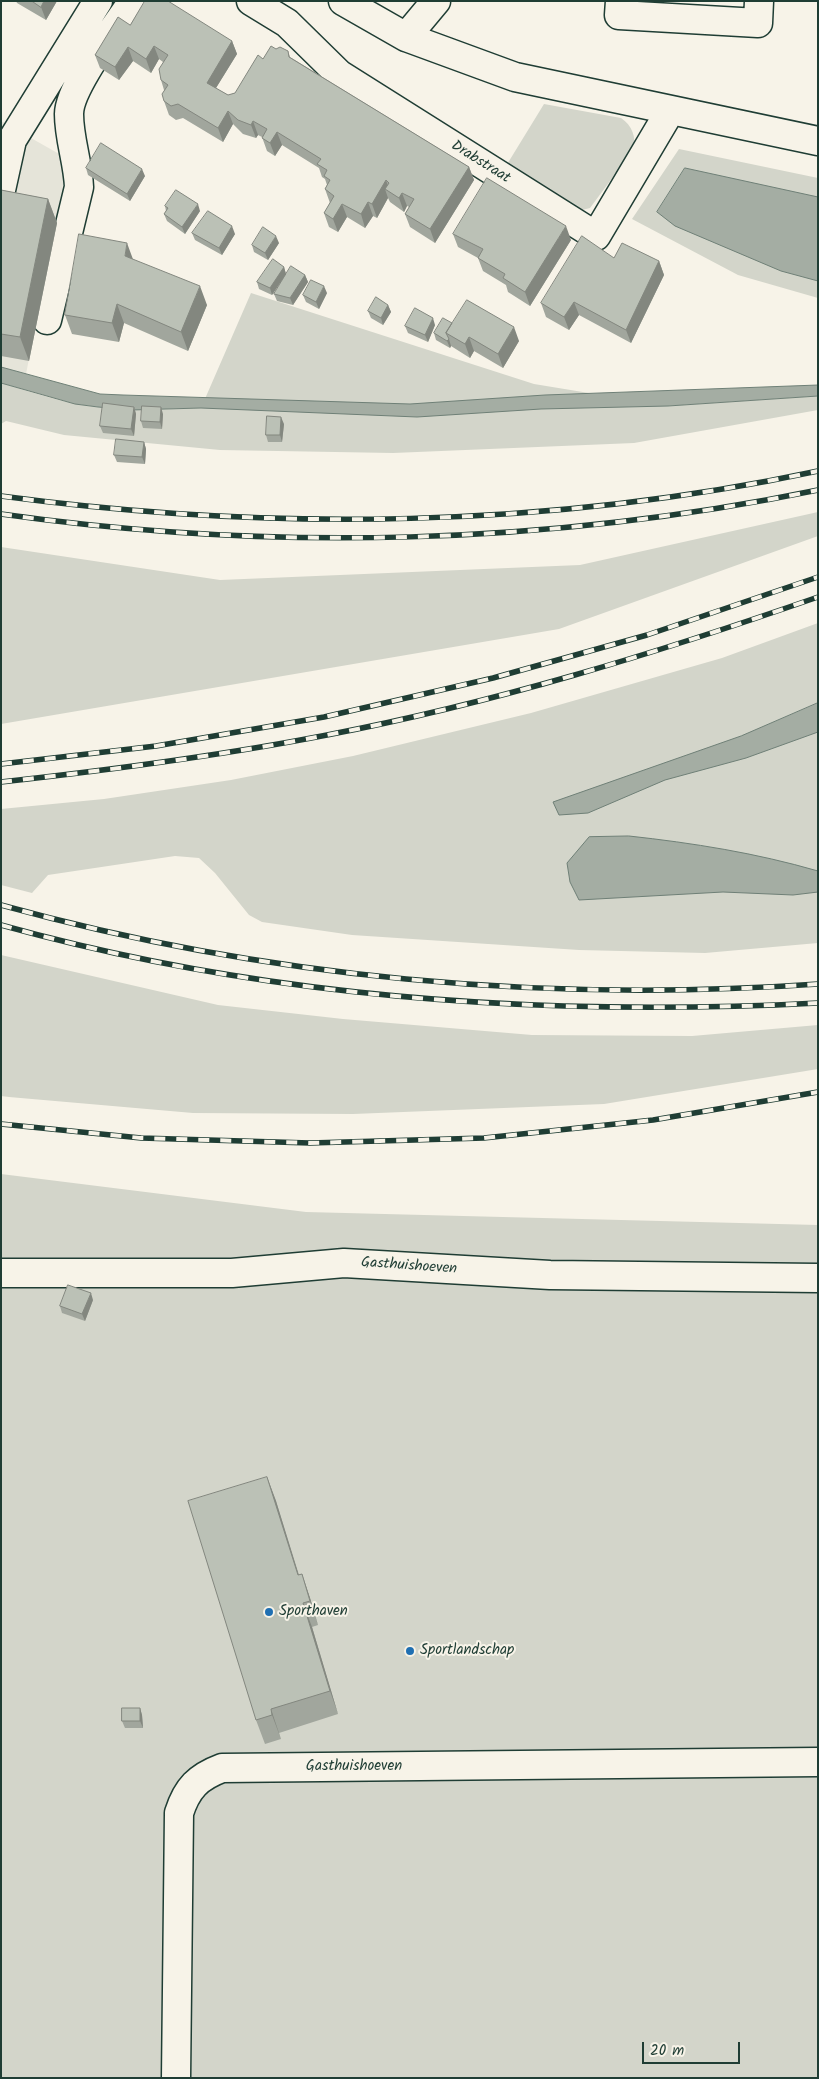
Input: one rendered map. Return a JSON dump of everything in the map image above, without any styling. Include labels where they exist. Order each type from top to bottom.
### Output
[{"type":"street","points":[[1,190],[12,140],[98,1]]},
{"type":"street","points":[[47,320],[79,187],[78,164],[71,136],[69,113],[74,90],[133,1]]},
{"type":"street","name":"Drabstraat","points":[[251,1],[287,23],[339,74],[596,236],[670,111]]},
{"type":"street","points":[[343,1],[406,37],[515,77],[670,111],[818,140]]},
{"type":"street","points":[[406,37],[436,1]]},
{"type":"street","points":[[620,1],[619,15],[758,23],[759,1]]},
{"type":"street","name":"Gasthuishoeven","points":[[1,1273],[232,1273],[344,1262],[550,1275],[818,1278]]},
{"type":"street","name":"Gasthuishoeven","points":[[176,2078],[179,1813],[192,1785],[206,1774],[222,1768],[818,1762]]},
{"type":"shaded area","points":[[544,104],[621,118],[633,132],[633,150],[590,208],[578,211],[506,166]]},
{"type":"shaded area","points":[[1,121],[68,159],[26,374],[1,368]]},
{"type":"shaded area","points":[[679,149],[818,178],[818,298],[738,275],[632,219]]},
{"type":"shaded area","points":[[685,168],[818,197],[818,281],[781,271],[675,226],[657,212]]},
{"type":"shaded area","points":[[251,293],[534,384],[668,406],[818,396],[818,410],[634,443],[393,453],[220,450],[64,435],[6,421],[1,424],[1,383],[49,397],[86,405],[137,409],[201,408]]},
{"type":"shaded area","points":[[1,367],[100,394],[123,395],[410,404],[545,395],[818,385],[818,396],[668,406],[541,409],[417,417],[201,408],[131,410],[75,404],[1,383]]},
{"type":"shaded area","points":[[818,512],[818,536],[559,629],[1,724],[1,547],[220,580],[580,565]]},
{"type":"shaded area","points":[[818,623],[818,943],[705,953],[579,950],[352,935],[262,922],[249,915],[215,873],[199,858],[175,856],[48,875],[32,893],[1,885],[1,809],[104,799],[231,780],[353,756],[531,713],[722,658]]},
{"type":"shaded area","points":[[818,703],[818,732],[746,758],[665,780],[588,813],[559,815],[553,802],[741,736]]},
{"type":"shaded area","points":[[629,836],[724,849],[818,871],[818,892],[793,895],[723,892],[579,900],[570,882],[567,863],[589,837]]},
{"type":"shaded area","points":[[1,955],[218,1005],[343,1019],[532,1035],[692,1036],[818,1025],[818,1069],[604,1104],[353,1114],[193,1113],[1,1096]]},
{"type":"shaded area","name":"Sportlandschap","points":[[1,1174],[306,1212],[818,1225],[818,2078],[1,2078]]},
{"type":"building","points":[[32,1],[44,1],[41,7]]},
{"type":"building","points":[[145,1],[168,1],[232,41],[207,83],[228,95],[235,93],[258,55],[263,59],[271,46],[276,49],[280,47],[288,51],[289,57],[469,167],[430,229],[405,214],[414,199],[402,193],[399,198],[385,189],[389,183],[386,180],[372,204],[368,202],[361,214],[342,204],[333,219],[324,213],[334,196],[325,189],[330,180],[324,176],[327,170],[317,164],[321,159],[277,132],[270,143],[262,138],[267,129],[253,121],[251,125],[238,120],[228,111],[218,128],[178,104],[171,106],[164,101],[162,94],[168,85],[161,80],[159,69],[168,55],[154,46],[146,59],[128,47],[115,67],[95,55],[118,17],[130,25]]},
{"type":"building","points":[[101,143],[142,169],[127,194],[86,168]]},
{"type":"building","points":[[487,178],[566,226],[525,292],[503,278],[505,274],[478,258],[483,249],[453,234]]},
{"type":"building","points":[[1,190],[48,199],[20,337],[1,334]]},
{"type":"building","points":[[176,190],[198,204],[182,227],[164,214],[168,208],[165,206]]},
{"type":"building","points":[[208,211],[232,226],[219,248],[192,233]]},
{"type":"building","points":[[263,227],[276,236],[265,253],[252,245]]},
{"type":"building","points":[[79,234],[127,243],[125,256],[200,286],[181,332],[117,304],[112,323],[65,315]]},
{"type":"building","points":[[582,236],[614,258],[622,243],[659,261],[626,330],[574,302],[564,317],[541,303]]},
{"type":"building","points":[[273,259],[284,267],[270,288],[257,282]]},
{"type":"building","points":[[291,266],[305,275],[290,298],[274,294]]},
{"type":"building","points":[[311,280],[324,286],[316,302],[303,295]]},
{"type":"building","points":[[376,297],[388,305],[381,318],[368,311]]},
{"type":"building","points":[[467,300],[514,327],[498,354],[469,337],[465,344],[446,333]]},
{"type":"building","points":[[415,308],[433,318],[425,335],[405,326]]},
{"type":"building","points":[[443,318],[452,323],[446,333],[449,339],[447,341],[434,333]]},
{"type":"building","points":[[103,403],[134,407],[131,429],[100,426]]},
{"type":"building","points":[[142,406],[161,407],[160,422],[141,421]]},
{"type":"building","points":[[267,416],[281,417],[280,435],[266,435]]},
{"type":"building","points":[[116,439],[144,442],[142,457],[114,455]]},
{"type":"building","points":[[68,1285],[91,1293],[82,1314],[60,1306]]},
{"type":"building","name":"Sporthaven","points":[[267,1477],[298,1575],[302,1574],[310,1601],[303,1603],[330,1691],[271,1709],[272,1715],[256,1720],[188,1501]]},
{"type":"building","points":[[122,1708],[140,1708],[140,1721],[122,1721]]},
{"type":"railway","points":[[1,496],[103,508],[205,515],[308,519],[411,518],[513,513],[615,504],[717,490],[818,471]]},
{"type":"railway","points":[[1,514],[103,526],[205,534],[308,538],[410,537],[513,532],[615,522],[717,508],[818,490]]},
{"type":"railway","points":[[1,764],[156,746],[324,717],[493,678],[647,635],[818,577]]},
{"type":"railway","points":[[1,782],[205,756],[286,743],[452,708],[636,657],[818,597]]},
{"type":"railway","points":[[1,905],[101,930],[202,951],[304,967],[406,979],[509,987],[612,990],[715,989],[818,984]]},
{"type":"railway","points":[[1,925],[101,950],[202,970],[304,986],[406,997],[509,1004],[612,1007],[715,1007],[818,1003]]},
{"type":"railway","points":[[1,1124],[141,1138],[310,1143],[484,1138],[653,1120],[818,1092]]},
{"type":"place","name":"Sporthaven","points":[[269,1612]]},
{"type":"place","name":"Sportlandschap","points":[[410,1651]]}]
